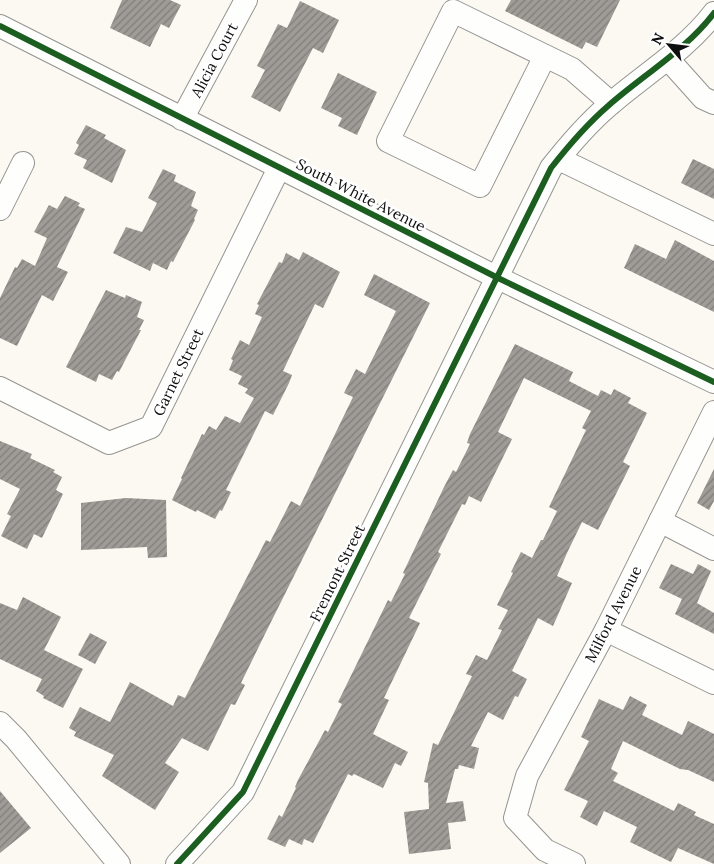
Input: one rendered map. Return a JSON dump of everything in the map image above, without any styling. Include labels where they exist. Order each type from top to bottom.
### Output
[{"type":"street","name":"Alicia Court","points":[[182,119],[246,0]]},
{"type":"street","points":[[545,56],[480,186],[388,141],[453,11],[572,69],[612,103]]},
{"type":"street","name":"Fremont Street","points":[[177,864],[243,792],[551,168],[576,135],[612,103],[668,59],[704,27],[714,13]]},
{"type":"street","name":"South White Avenue","points":[[0,26],[498,278],[714,382]]},
{"type":"street","points":[[668,59],[703,98],[714,103]]},
{"type":"street","points":[[559,158],[714,234]]},
{"type":"street","points":[[0,209],[23,163]]},
{"type":"street","name":"Garnet Street","points":[[0,388],[109,443],[151,427],[279,168]]},
{"type":"street","name":"Milford Avenue","points":[[574,864],[545,850],[515,818],[527,776],[606,630],[714,412]]},
{"type":"street","points":[[660,521],[714,549]]},
{"type":"street","points":[[606,630],[714,683]]},
{"type":"street","points":[[0,723],[16,738],[119,864]]},
{"type":"building","points":[[122,0],[170,0],[181,5],[169,28],[161,24],[150,47],[110,28]]},
{"type":"building","points":[[511,0],[620,0],[597,47],[586,42],[582,49],[505,11]]},
{"type":"building","points":[[300,1],[339,20],[323,53],[313,48],[280,112],[251,97],[265,70],[257,66],[278,24],[287,28]]},
{"type":"building","points":[[338,73],[377,92],[357,135],[338,126],[342,118],[321,108]]},
{"type":"building","points":[[86,125],[106,135],[104,138],[126,150],[112,183],[83,168],[87,160],[74,154],[79,145],[76,143]]},
{"type":"building","points":[[693,159],[714,169],[714,199],[681,183]]},
{"type":"building","points":[[163,169],[176,175],[174,181],[196,192],[191,206],[198,210],[195,220],[167,270],[153,263],[150,271],[113,253],[126,227],[142,232],[157,203],[148,198]]},
{"type":"building","points":[[65,196],[80,203],[78,206],[85,209],[57,267],[68,272],[53,301],[42,295],[17,346],[0,338],[0,298],[15,267],[17,268],[22,259],[35,266],[47,238],[34,232],[49,205],[57,209]]},
{"type":"building","points":[[675,240],[714,261],[714,312],[624,268],[635,244],[666,259]]},
{"type":"building","points":[[303,252],[340,272],[323,308],[315,304],[283,371],[292,375],[289,383],[273,415],[265,411],[226,490],[231,492],[222,511],[220,510],[215,519],[197,510],[196,512],[172,500],[181,478],[202,434],[204,435],[209,426],[216,430],[225,416],[240,423],[254,398],[245,393],[248,389],[238,384],[242,376],[229,370],[233,360],[231,359],[240,340],[249,345],[262,317],[255,314],[259,305],[257,304],[279,262],[282,263],[286,253],[299,260]]},
{"type":"building","points":[[374,274],[430,303],[241,683],[245,685],[235,705],[231,704],[208,751],[182,738],[165,763],[179,772],[155,810],[102,776],[114,755],[74,736],[76,732],[69,728],[80,707],[110,722],[130,682],[173,706],[178,695],[185,698],[266,540],[270,542],[291,501],[300,506],[353,397],[344,393],[356,369],[365,374],[396,311],[364,295]]},
{"type":"building","points":[[106,290],[125,298],[126,295],[142,302],[137,317],[144,320],[139,330],[141,330],[119,372],[117,371],[112,380],[99,374],[96,382],[66,367]]},
{"type":"building","points":[[515,344],[573,372],[569,381],[598,396],[601,390],[611,395],[614,389],[631,398],[628,403],[647,413],[623,462],[630,466],[598,530],[582,522],[567,553],[557,576],[572,583],[553,626],[538,618],[512,671],[527,679],[518,697],[515,696],[503,720],[488,712],[471,746],[479,748],[474,769],[459,765],[458,769],[455,769],[446,803],[463,801],[466,821],[448,823],[451,849],[409,854],[404,812],[429,809],[428,783],[424,782],[433,743],[438,745],[472,676],[466,674],[476,655],[487,660],[502,630],[498,629],[508,610],[497,605],[521,552],[532,558],[541,540],[543,540],[557,511],[549,507],[586,430],[582,428],[591,411],[524,378],[498,432],[512,439],[481,502],[469,496],[465,505],[462,504],[438,552],[441,554],[409,618],[420,623],[384,698],[389,700],[373,734],[408,752],[401,766],[395,763],[383,788],[354,774],[352,776],[348,774],[313,843],[304,839],[302,845],[289,839],[285,847],[267,839],[279,815],[282,817],[298,780],[325,730],[328,732],[342,704],[338,702],[388,600],[391,602],[405,574],[403,573],[445,485],[453,470],[456,472],[470,444],[467,443],[470,434]]},
{"type":"building","points":[[0,441],[32,454],[30,458],[55,470],[53,472],[62,477],[56,490],[63,494],[42,538],[34,534],[27,549],[1,536],[11,516],[7,514],[20,489],[0,479]]},
{"type":"building","points":[[714,469],[714,501],[709,510],[697,503]]},
{"type":"building","points":[[126,498],[166,500],[167,557],[148,558],[147,547],[81,550],[81,503]]},
{"type":"building","points":[[671,564],[693,574],[698,564],[711,571],[697,603],[714,613],[714,634],[675,614],[682,599],[659,588]]},
{"type":"building","points":[[23,597],[61,617],[44,650],[83,669],[63,708],[43,698],[44,696],[36,691],[42,679],[0,659],[0,603],[17,610]]},
{"type":"building","points":[[90,633],[107,642],[95,664],[78,655]]},
{"type":"building","points":[[630,696],[647,705],[642,715],[682,735],[688,721],[714,734],[714,782],[688,770],[680,769],[623,741],[611,769],[618,773],[613,781],[674,811],[678,803],[696,812],[694,815],[714,824],[714,864],[678,848],[671,862],[630,842],[637,827],[604,811],[597,826],[580,817],[588,801],[564,790],[589,741],[581,737],[599,699],[623,710]]},
{"type":"building","points":[[0,791],[31,828],[0,853]]},
{"type":"cycle path","points":[[177,864],[243,792],[551,168],[600,113],[677,51],[703,27],[714,13]]},
{"type":"cycle path","points":[[0,26],[498,278],[714,382]]}]
